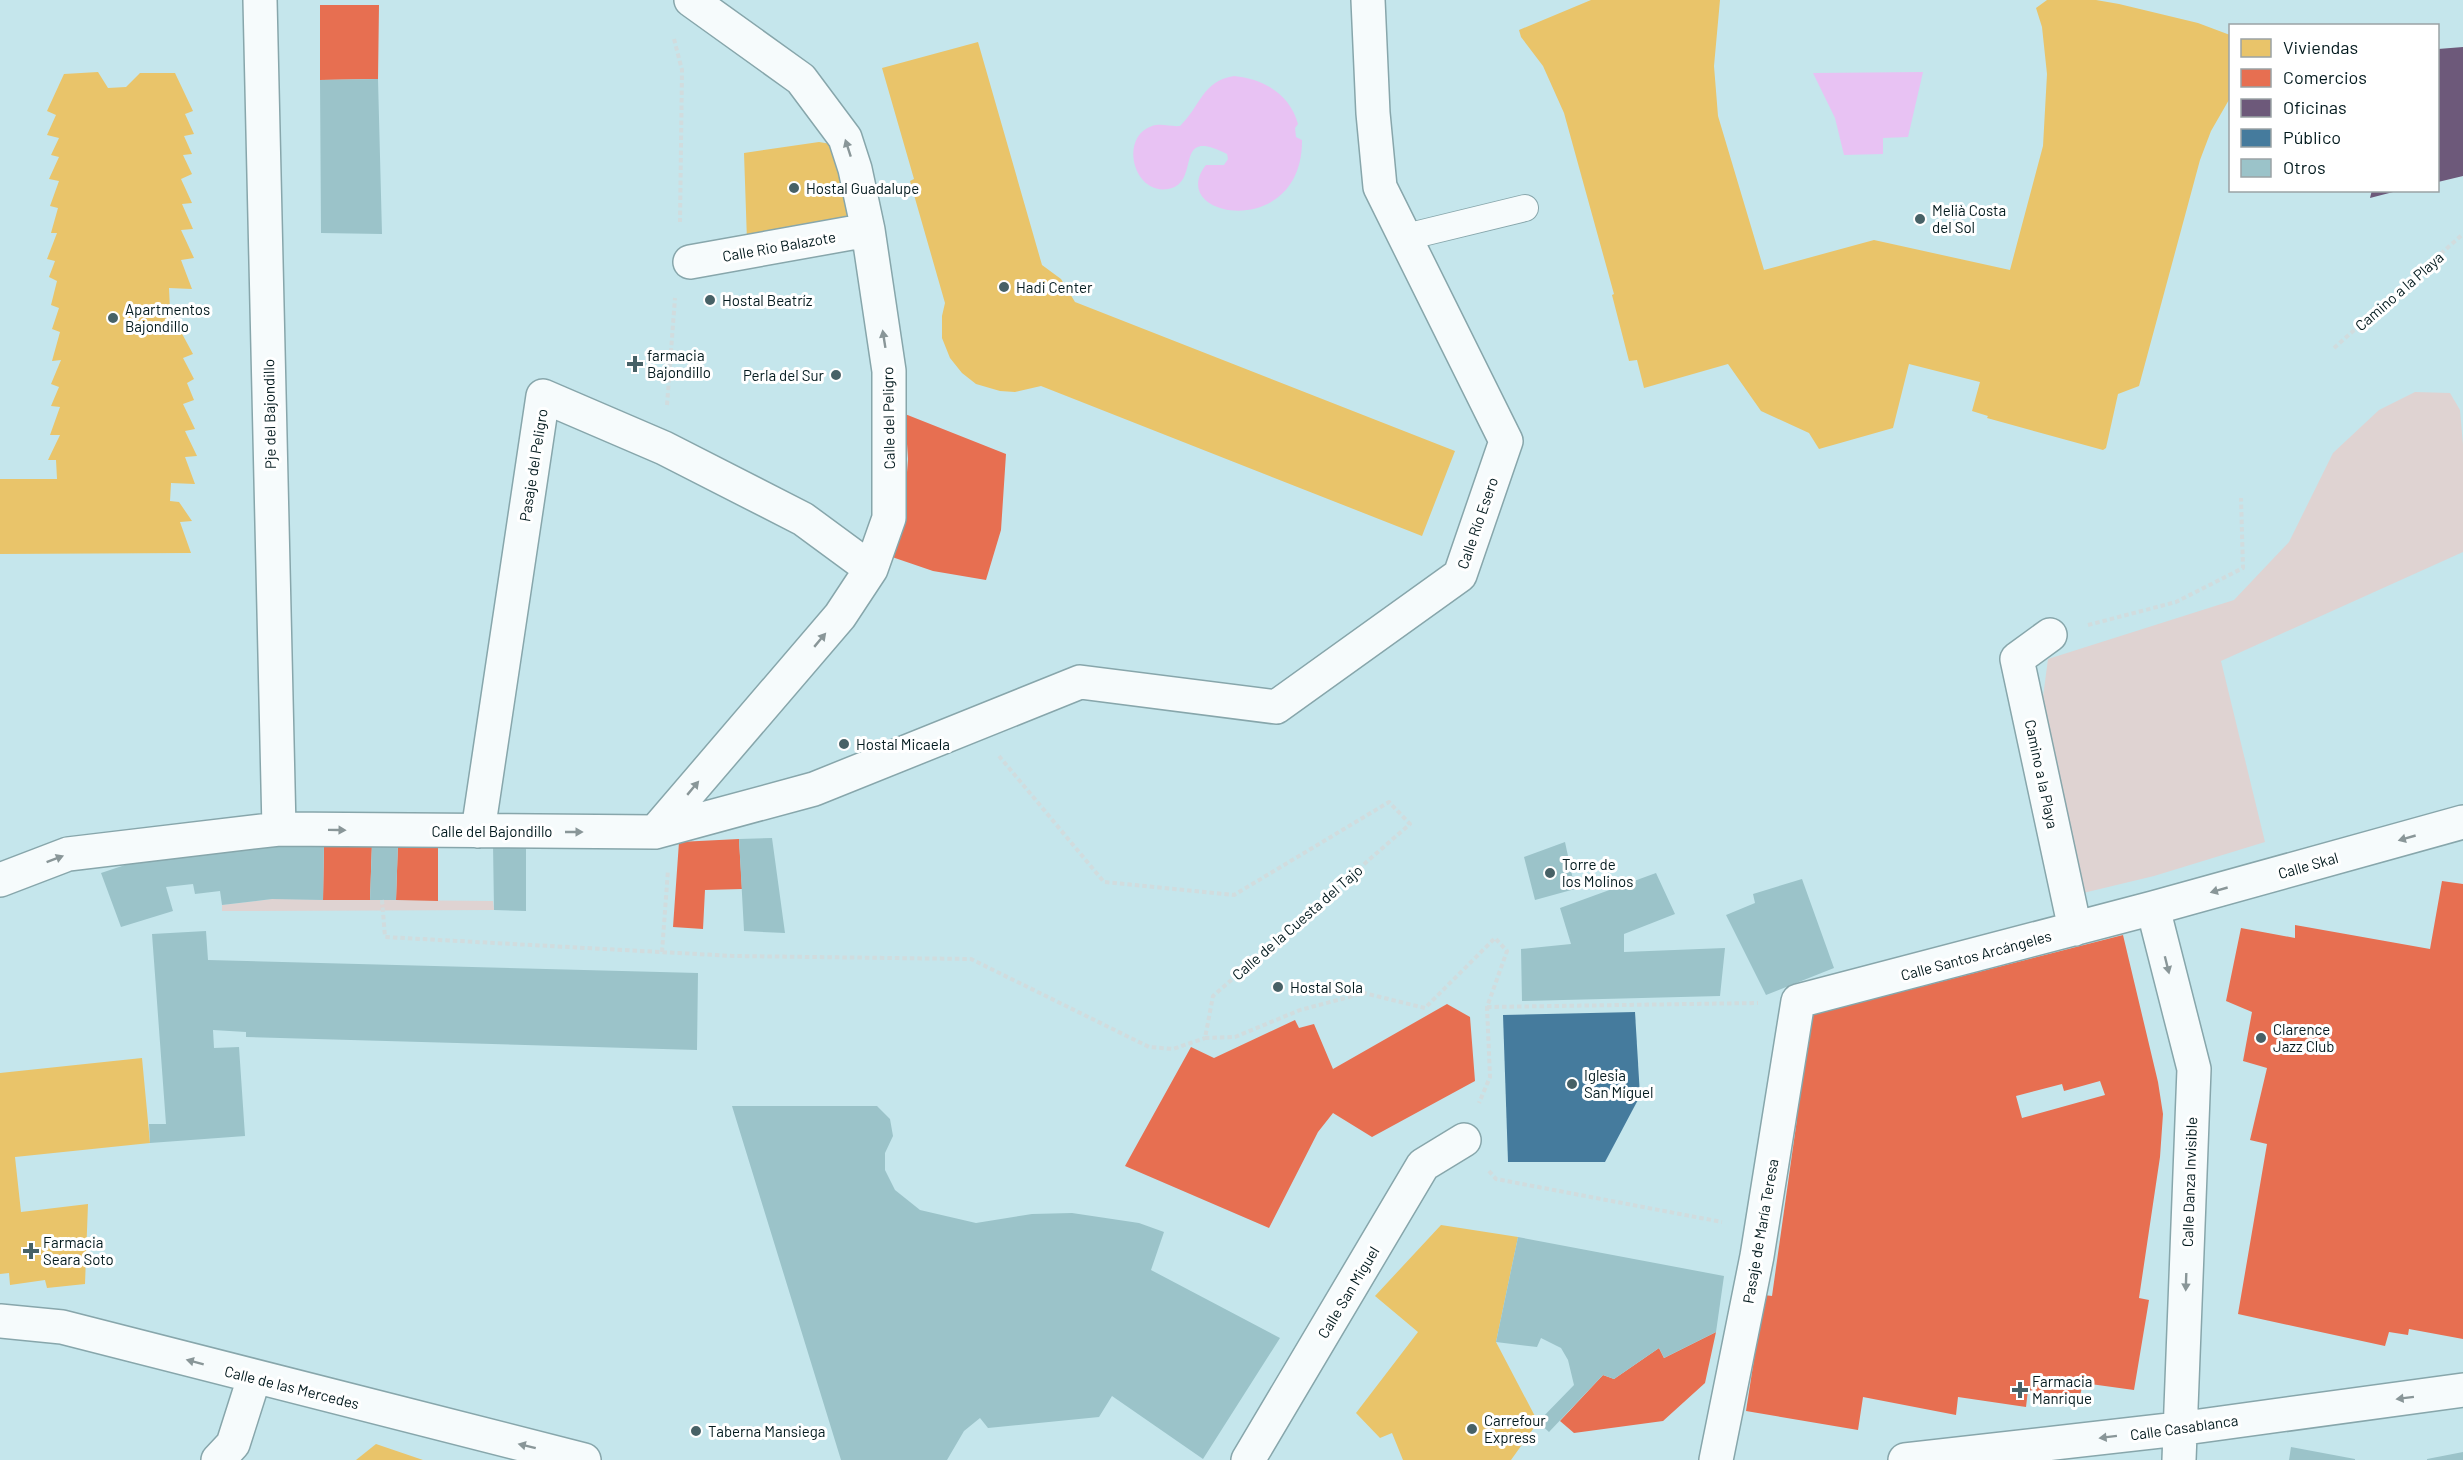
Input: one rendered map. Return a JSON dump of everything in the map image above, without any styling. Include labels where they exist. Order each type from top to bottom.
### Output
[{"type":"street","name":"Pje del Bajondillo","points":[[260,0],[279,829]]},
{"type":"street","name":"Calle del Peligro","points":[[655,832],[840,616],[871,569],[889,518],[889,371],[868,230],[855,169],[844,138],[826,110],[801,79],[692,3],[691,0]]},
{"type":"street","name":"Calle Río Esero","points":[[972,723],[1080,682],[1276,707],[1460,575],[1506,441],[1380,187],[1372,113],[1368,0]]},
{"type":"street","name":"Calle Rio Balazote","points":[[690,262],[868,230]]},
{"type":"street","name":"Pasaje del Peligro","points":[[478,831],[543,396],[664,448],[803,519],[871,569]]},
{"type":"street","name":"Camino a la Playa","points":[[2050,635],[2017,658],[2075,929]]},
{"type":"street","name":"Calle del Bajondillo","points":[[0,880],[68,854],[279,829],[655,832],[814,789],[972,723]]},
{"type":"street","name":"Calle Skal","points":[[2153,908],[2463,822]]},
{"type":"street","name":"Calle Santos Arcángeles","points":[[1798,1001],[2153,908]]},
{"type":"street","name":"Calle Danza Invisible","points":[[2153,908],[2194,1069],[2179,1444]]},
{"type":"street","name":"Pasaje de María Teresa","points":[[1716,1460],[1761,1229],[1798,1001]]},
{"type":"street","name":"Calle San Miguel","points":[[1248,1460],[1423,1165],[1464,1140]]},
{"type":"street","name":"Calle de las Mercedes","points":[[0,1321],[62,1327],[584,1460]]},
{"type":"street","points":[[218,1460],[233,1444],[255,1378]]},
{"type":"street","name":"Calle Casablanca","points":[[1905,1460],[2179,1444],[2463,1390]]},
{"type":"lane","points":[[1406,237],[1526,208]]},
{"type":"path","name":"Camino a la Playa","points":[[2334,348],[2463,234]]},
{"type":"path","points":[[2050,635],[2176,602],[2243,568],[2241,498]]},
{"type":"path","name":"Calle de la Cuesta del Tajo","points":[[972,723],[1104,882],[1233,895],[1389,802],[1410,824],[1214,996],[1204,1038]]},
{"type":"path","points":[[662,952],[669,874]]},
{"type":"path","points":[[382,900],[385,937],[662,952],[971,959],[1149,1047],[1173,1049],[1204,1038],[1235,1037],[1300,1010],[1364,993],[1425,1008],[1495,938],[1507,951],[1487,1007],[1490,1077],[1464,1140]]},
{"type":"path","points":[[1487,1007],[1711,1004]]},
{"type":"path","points":[[1496,1179],[1761,1229]]},
{"type":"shaded area","points":[[1923,72],[1908,137],[1883,138],[1883,154],[1844,155],[1835,118],[1813,73]]},
{"type":"shaded area","points":[[1234,76],[1256,81],[1274,90],[1289,104],[1294,113],[1298,124],[1295,128],[1296,137],[1302,140],[1296,173],[1282,194],[1261,207],[1239,211],[1218,207],[1203,198],[1198,183],[1206,165],[1224,165],[1228,159],[1227,154],[1210,147],[1199,146],[1193,151],[1184,177],[1178,185],[1168,189],[1156,188],[1146,183],[1134,164],[1133,152],[1142,132],[1156,125],[1180,126],[1208,89],[1223,79]]},
{"type":"shaded area","points":[[2415,392],[2450,393],[2460,410],[2463,445],[2463,552],[2221,661],[2265,842],[2154,876],[2079,894],[2041,712],[2048,659],[2234,600],[2289,542],[2333,453],[2379,410]]},
{"type":"shaded area","points":[[272,899],[493,901],[494,910],[222,911],[222,905]]},
{"type":"building: Viviendas","points":[[1591,0],[1720,0],[1714,66],[1718,116],[1764,270],[1874,240],[2010,270],[2043,146],[2047,74],[2042,27],[2036,8],[2047,0],[2096,0],[2119,4],[2198,23],[2229,35],[2229,100],[2211,131],[2200,160],[2139,386],[2118,394],[2106,448],[2103,450],[1987,418],[1988,416],[1972,411],[1980,382],[1909,364],[1893,428],[1819,449],[1809,433],[1761,411],[1728,364],[1644,388],[1637,360],[1629,361],[1612,295],[1614,294],[1564,113],[1543,66],[1521,37],[1519,30]]},
{"type":"building: Viviendas","name":"Hadi Center","points":[[978,42],[1042,265],[1061,279],[1075,302],[1455,451],[1422,536],[1041,386],[1015,392],[1000,391],[976,384],[962,373],[950,358],[942,338],[942,316],[945,303],[910,181],[914,179],[882,68]]},
{"type":"building: Viviendas","name":"Apartmentos Bajondillo","points":[[98,72],[108,88],[126,87],[140,73],[175,73],[193,111],[185,114],[194,134],[184,136],[192,154],[183,155],[192,174],[181,179],[192,203],[182,204],[193,229],[181,230],[194,258],[181,260],[192,289],[169,288],[171,331],[180,330],[193,354],[183,358],[194,379],[187,383],[194,400],[183,404],[195,429],[185,431],[197,456],[185,457],[195,484],[171,483],[170,501],[179,502],[192,521],[180,522],[191,553],[0,554],[0,479],[57,479],[56,460],[48,460],[60,435],[50,435],[60,407],[51,406],[59,387],[51,384],[61,360],[52,361],[60,332],[52,329],[59,308],[51,305],[57,281],[49,277],[55,261],[47,259],[57,233],[51,233],[58,208],[50,206],[59,181],[49,179],[59,157],[51,155],[59,138],[47,135],[56,115],[47,111],[64,74]]},
{"type":"building: Viviendas","name":"Hostal Guadalupe","points":[[819,142],[831,144],[838,154],[850,222],[747,241],[744,153]]},
{"type":"building: Viviendas","points":[[142,1058],[150,1143],[15,1157],[21,1212],[88,1204],[85,1284],[47,1288],[45,1280],[10,1285],[9,1273],[0,1274],[0,1073]]},
{"type":"building: Viviendas","points":[[1441,1225],[1518,1237],[1496,1342],[1538,1422],[1511,1460],[1403,1460],[1392,1433],[1380,1438],[1356,1413],[1418,1332],[1375,1296]]},
{"type":"building: Viviendas","points":[[376,1444],[423,1460],[356,1460]]},
{"type":"building: Comercios","points":[[320,5],[379,5],[378,79],[320,80]]},
{"type":"building: Comercios","points":[[905,414],[1006,454],[1001,530],[986,580],[933,571],[892,557],[903,525],[908,459]]},
{"type":"building: Comercios","points":[[739,839],[742,889],[705,890],[703,929],[673,927],[679,842]]},
{"type":"building: Comercios","points":[[398,842],[438,844],[438,901],[396,900]]},
{"type":"building: Comercios","points":[[372,843],[370,900],[323,900],[324,844]]},
{"type":"building: Comercios","points":[[2442,881],[2463,884],[2463,1339],[2409,1329],[2408,1335],[2389,1332],[2385,1346],[2238,1314],[2267,1144],[2250,1140],[2267,1068],[2243,1061],[2252,1012],[2226,1001],[2241,928],[2295,938],[2295,925],[2430,949]]},
{"type":"building: Comercios","points":[[2123,935],[2158,1082],[2163,1114],[2160,1157],[2139,1298],[2149,1300],[2134,1390],[2083,1383],[2079,1400],[2028,1390],[2026,1407],[1958,1397],[1956,1415],[1863,1397],[1858,1430],[1746,1411],[1764,1295],[1772,1296],[1797,1119],[1799,1027],[1807,1016]],"holes":[[[2100,1081],[2105,1095],[2022,1118],[2016,1096],[2062,1084],[2064,1091]]]},
{"type":"building: Comercios","points":[[1447,1004],[1470,1017],[1475,1081],[1372,1137],[1333,1113],[1318,1132],[1269,1228],[1125,1166],[1191,1047],[1214,1058],[1295,1020],[1299,1028],[1314,1024],[1333,1069]]},
{"type":"building: Comercios","points":[[1716,1332],[1705,1383],[1663,1421],[1574,1433],[1560,1421],[1603,1375],[1614,1379],[1659,1348],[1664,1358]]},
{"type":"building: Oficinas","points":[[2463,47],[2463,176],[2439,182],[2439,49]]},
{"type":"building: Oficinas","points":[[2372,192],[2393,192],[2370,198]]},
{"type":"building: Público","name":"Iglesia San Miguel","points":[[1635,1012],[1640,1096],[1605,1162],[1508,1162],[1503,1015]]},
{"type":"building: Otros","points":[[378,79],[382,234],[321,233],[320,80]]},
{"type":"building: Otros","points":[[772,838],[785,933],[744,931],[739,839]]},
{"type":"building: Otros","points":[[398,842],[396,900],[370,900],[372,843]]},
{"type":"building: Otros","name":"Torre de los Molinos","points":[[1565,842],[1575,889],[1535,900],[1524,857]]},
{"type":"building: Otros","points":[[526,843],[526,911],[494,910],[493,844]]},
{"type":"building: Otros","points":[[324,844],[323,900],[272,899],[222,905],[220,891],[195,894],[193,884],[166,887],[173,911],[121,927],[101,873],[158,854],[217,847]]},
{"type":"building: Otros","points":[[1656,873],[1675,914],[1624,934],[1624,952],[1725,948],[1720,996],[1522,1001],[1521,949],[1571,944],[1560,908]]},
{"type":"building: Otros","points":[[1802,879],[1834,968],[1766,995],[1726,915],[1755,903],[1753,894]]},
{"type":"building: Otros","points":[[206,931],[208,960],[698,973],[697,1050],[246,1037],[246,1032],[213,1030],[214,1048],[239,1047],[245,1136],[150,1143],[149,1124],[166,1124],[152,934]]},
{"type":"building: Otros","points":[[732,1106],[877,1106],[890,1119],[893,1136],[885,1153],[885,1170],[895,1190],[920,1210],[976,1223],[1032,1214],[1072,1213],[1139,1223],[1164,1232],[1151,1270],[1280,1338],[1203,1459],[1112,1396],[1099,1417],[988,1428],[980,1418],[964,1431],[947,1460],[841,1460]]},
{"type":"building: Otros","points":[[1518,1237],[1724,1276],[1716,1332],[1664,1358],[1659,1348],[1614,1379],[1603,1375],[1549,1432],[1538,1422],[1574,1385],[1568,1360],[1561,1348],[1541,1338],[1537,1347],[1496,1342]]},
{"type":"building: Otros","points":[[2291,1447],[2355,1459],[2355,1460],[2289,1460]]},
{"type":"building: Otros","points":[[2463,1452],[2463,1460],[2427,1460],[2427,1459]]},
{"type":"place","name":"Hostal Guadalupe","points":[[794,188]]},
{"type":"place","name":"Melià Costa del Sol","points":[[1920,219]]},
{"type":"place","name":"Hadi Center","points":[[1004,287]]},
{"type":"place","name":"Hostal Beatríz","points":[[710,300]]},
{"type":"place","name":"Apartmentos Bajondillo","points":[[113,318]]},
{"type":"place","name":"farmacia Bajondillo","points":[[635,364]]},
{"type":"place","name":"Perla del Sur","points":[[836,375]]},
{"type":"place","name":"Hostal Micaela","points":[[844,744]]},
{"type":"place","name":"Torre de los Molinos","points":[[1550,873]]},
{"type":"place","name":"Hostal Sola","points":[[1278,987]]},
{"type":"place","name":"Clarence Jazz Club","points":[[2261,1038]]},
{"type":"place","name":"Iglesia San Miguel","points":[[1572,1084]]},
{"type":"place","name":"Farmacia Seara Soto","points":[[31,1251]]},
{"type":"place","name":"Farmacia Manrique","points":[[2020,1390]]},
{"type":"place","name":"Carrefour Express","points":[[1472,1429]]},
{"type":"place","name":"Taberna Mansiega","points":[[696,1431]]}]
